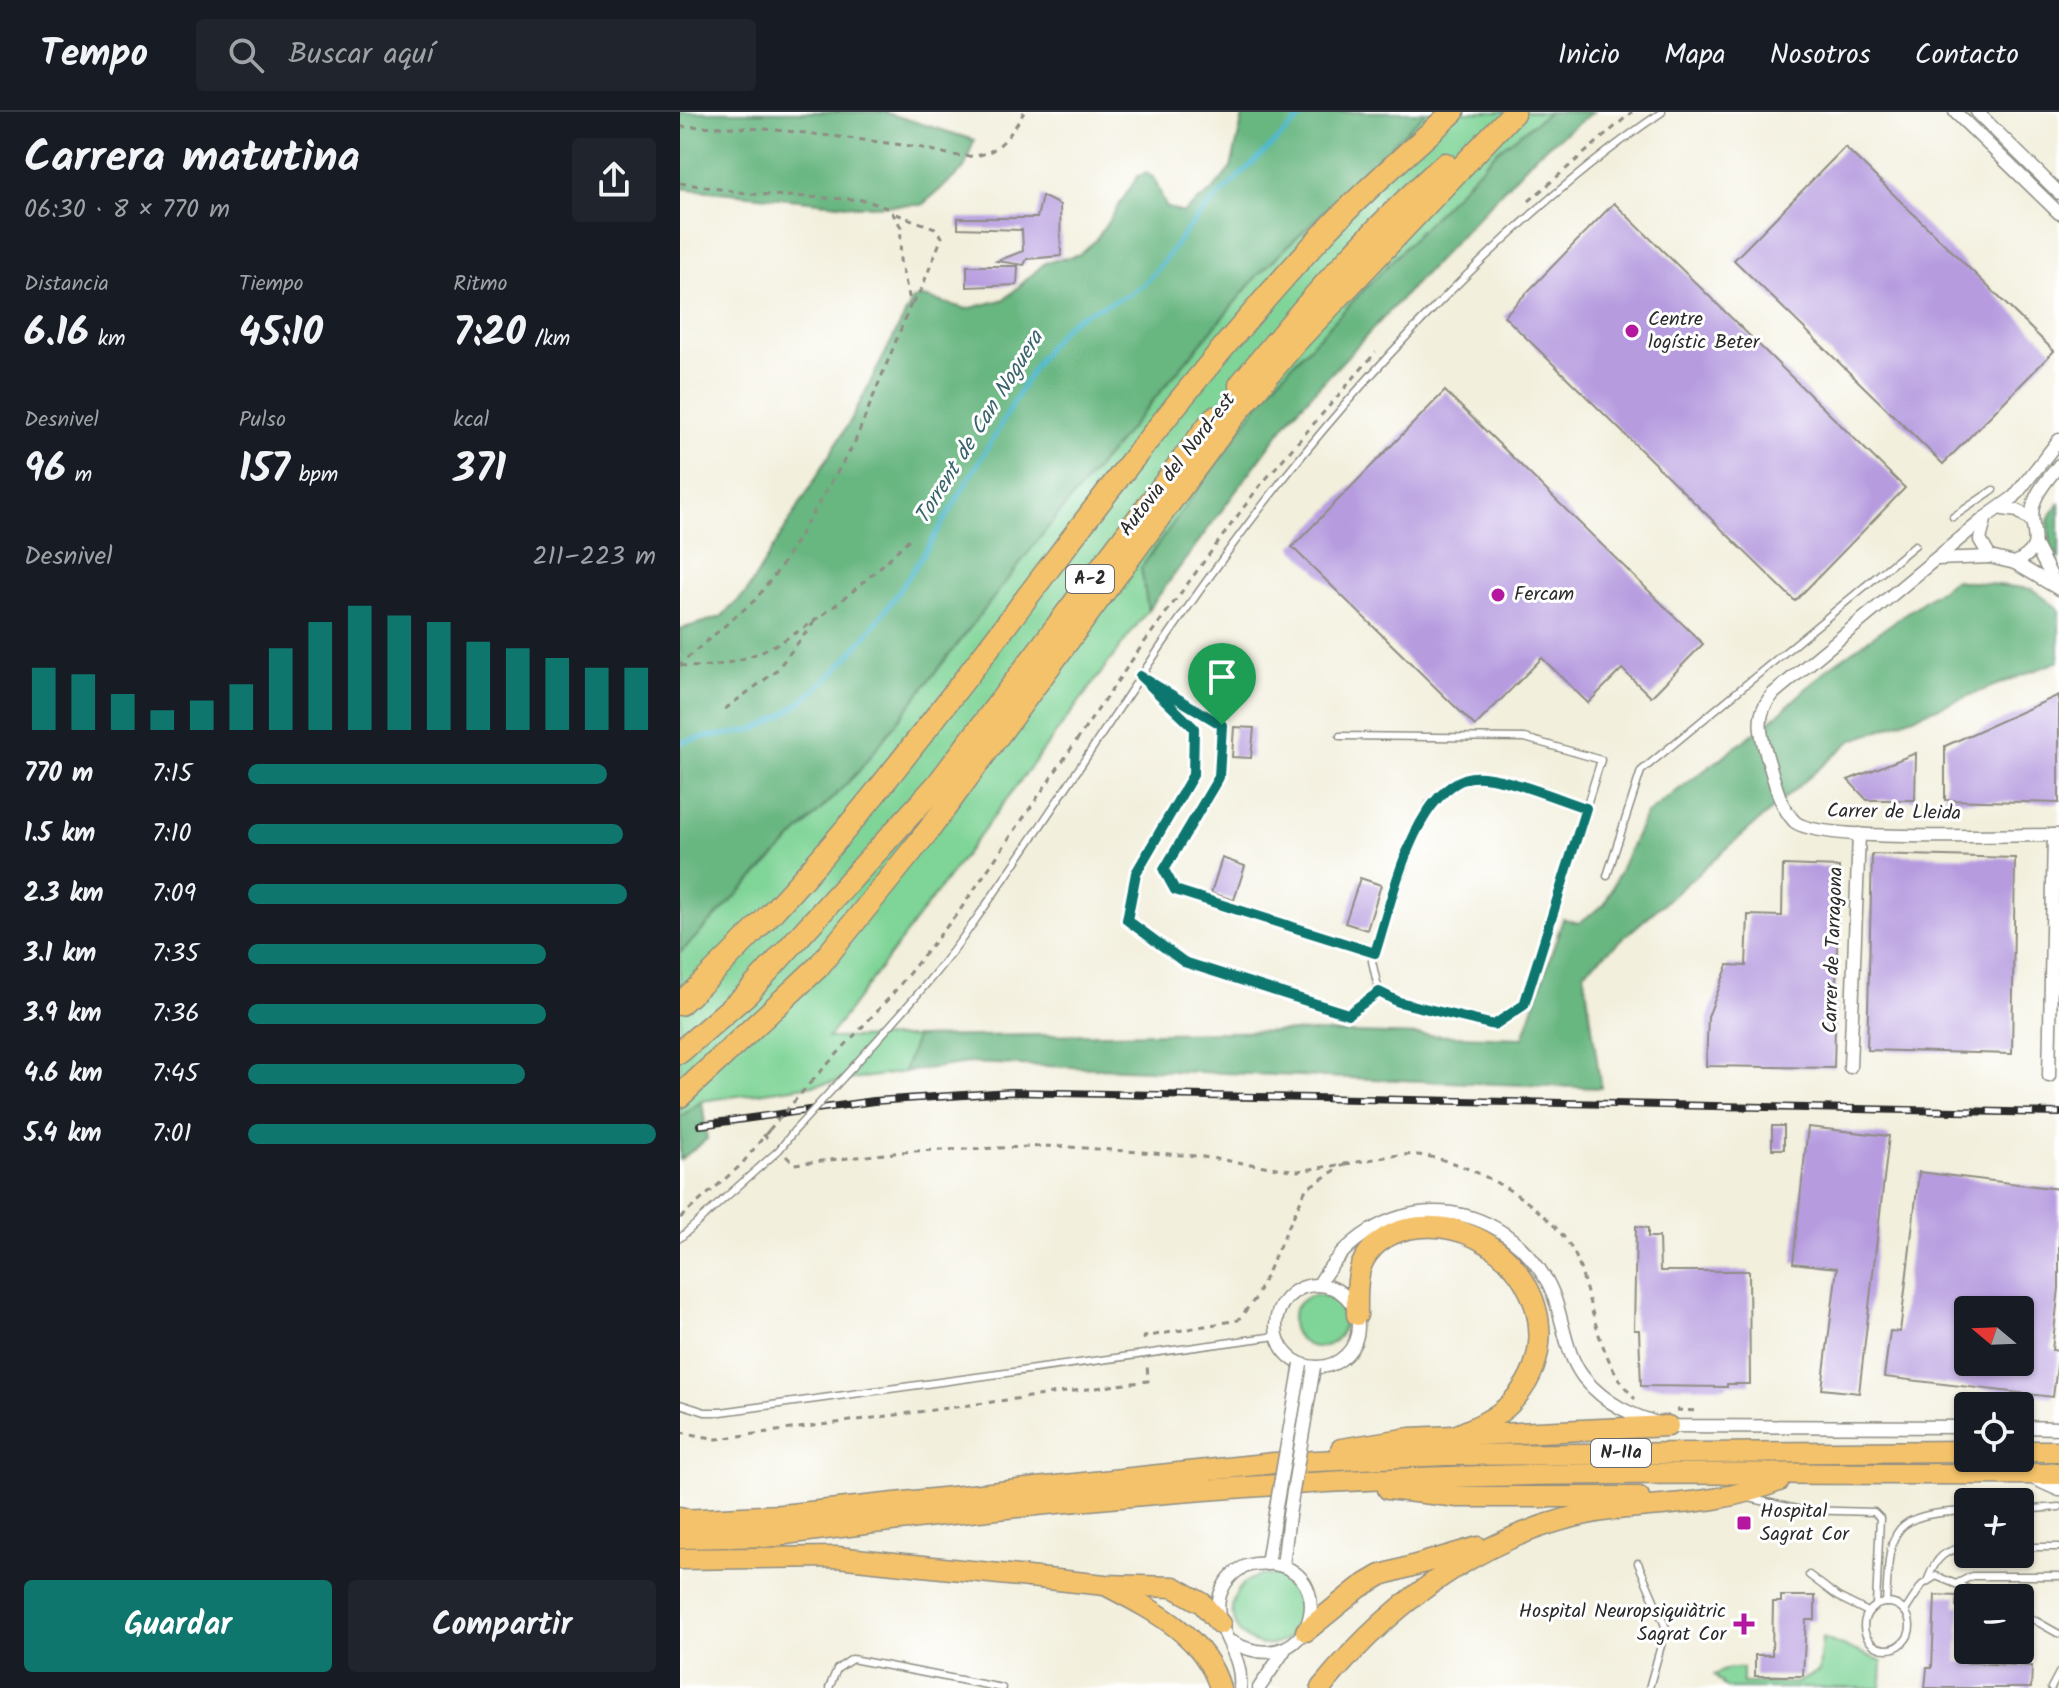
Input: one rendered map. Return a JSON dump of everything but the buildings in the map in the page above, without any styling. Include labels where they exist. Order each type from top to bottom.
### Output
[{"type":"highway","name":"Autovia del Nord-est","points":[[680,1004],[742,945],[825,855],[904,760],[1189,388],[1317,240],[1453,112]]},
{"type":"highway","name":"Autovia del Nord-est","points":[[680,1052],[747,994],[937,785],[1145,505],[1284,330],[1405,199],[1505,112]]},
{"type":"highway","points":[[680,1096],[818,967],[928,831],[1230,421],[1295,343],[1514,112]]},
{"type":"highway","points":[[680,983],[904,760]]},
{"type":"highway","points":[[680,1083],[805,968],[928,831]]},
{"type":"highway","points":[[1357,1315],[1361,1268],[1369,1251],[1402,1230],[1420,1227],[1459,1230],[1486,1241],[1508,1259],[1528,1288],[1538,1317],[1535,1362],[1522,1389],[1509,1405],[1487,1422],[1457,1435]]},
{"type":"highway","points":[[1274,1463],[1410,1438],[1668,1426]]},
{"type":"highway","name":"N-IIa","points":[[683,1524],[1274,1463],[1447,1455],[1954,1451]]},
{"type":"highway","points":[[2034,1451],[2059,1451]]},
{"type":"highway","name":"N-IIa","points":[[779,1535],[1199,1489],[1340,1482],[1485,1476],[2059,1474]]},
{"type":"highway","points":[[1306,1631],[1381,1575],[1573,1516],[1742,1496],[1790,1476]]},
{"type":"highway","points":[[1340,1482],[1458,1497],[1617,1495],[1693,1502]]},
{"type":"highway","points":[[683,1524],[779,1535]]},
{"type":"highway","points":[[680,1548],[779,1535]]},
{"type":"highway","points":[[1321,1688],[1392,1613],[1471,1559],[1516,1536]]},
{"type":"highway","points":[[680,1559],[837,1557],[1105,1585],[1174,1587],[1202,1603],[1220,1624]]},
{"type":"highway","points":[[1105,1585],[1181,1630],[1216,1674],[1220,1688]]},
{"type":"street","points":[[1955,112],[2059,213]]},
{"type":"street","points":[[1977,112],[2059,193]]},
{"type":"street","points":[[1990,557],[1980,540],[1986,517],[2003,509],[2059,440]]},
{"type":"street","points":[[2058,588],[2035,545],[2031,521],[2033,503],[2059,465]]},
{"type":"street","points":[[2003,509],[2018,511],[2031,521]]},
{"type":"street","name":"Carrer de Lleida","points":[[1986,517],[1774,693],[1761,711],[1760,736],[1784,807],[1795,822],[1807,829],[1859,834],[2056,835]]},
{"type":"street","points":[[2015,563],[2026,557],[2035,545]]},
{"type":"street","points":[[1936,559],[1990,557],[2015,563],[2058,588]]},
{"type":"street","name":"Carrer de Tarragona","points":[[1850,1067],[1859,834]]},
{"type":"street","points":[[2049,1076],[2056,835]]},
{"type":"street","points":[[1319,1284],[1346,1250],[1388,1220],[1432,1211],[1457,1212],[1488,1222],[1512,1236],[1549,1284],[1568,1348],[1582,1376],[1599,1395],[1621,1410],[1668,1426],[1954,1427]]},
{"type":"street","points":[[1319,1284],[1346,1295],[1357,1315],[1357,1337],[1345,1356],[1336,1363],[1308,1366],[1287,1354],[1276,1336],[1277,1312],[1287,1297],[1302,1287],[1319,1284]]},
{"type":"street","points":[[1267,1564],[1282,1514],[1308,1366]]},
{"type":"street","points":[[2034,1427],[2059,1428]]},
{"type":"street","points":[[2024,1474],[2059,1490]]},
{"type":"street","points":[[1282,1514],[1283,1566]]},
{"type":"street","points":[[1240,1688],[1242,1673],[1232,1642],[1220,1624],[1219,1602],[1230,1576],[1251,1564],[1283,1566],[1299,1577],[1309,1593],[1312,1613],[1306,1631],[1284,1651],[1259,1688]]},
{"type":"street","points":[[1232,1642],[1257,1654],[1284,1651]]},
{"type":"lane","points":[[680,1238],[779,1150],[973,925],[1140,676],[1244,530],[1352,398],[1477,267],[1609,148],[1662,112]]},
{"type":"lane","points":[[1953,517],[1993,490]]},
{"type":"lane","points":[[1607,876],[1641,771],[1915,545]]},
{"type":"lane","points":[[1140,676],[1222,725],[1219,777],[1164,870],[1175,890],[1375,953]]},
{"type":"lane","points":[[1140,676],[1194,728],[1193,775],[1136,873],[1127,920],[1184,962],[1348,1014],[1379,992]]},
{"type":"lane","points":[[1340,736],[1525,738],[1601,760],[1524,1005],[1494,1025],[1399,1002],[1379,992]]},
{"type":"lane","points":[[1379,992],[1372,961],[1408,853],[1429,804],[1468,778],[1491,778],[1586,808]]},
{"type":"lane","points":[[680,1404],[705,1412],[721,1412],[1276,1336]]},
{"type":"lane","points":[[1742,1496],[1801,1510],[1874,1512],[1880,1518],[1876,1605]]},
{"type":"lane","points":[[2034,1509],[2059,1507]]},
{"type":"lane","points":[[1886,1603],[1889,1548],[1901,1526],[1927,1512],[1954,1511]]},
{"type":"lane","points":[[2034,1547],[2059,1547]]},
{"type":"lane","points":[[1905,1611],[1941,1555],[1954,1548]]},
{"type":"lane","points":[[1638,1563],[1666,1628],[1649,1688]]},
{"type":"lane","points":[[1809,1575],[1838,1597],[1868,1612]]},
{"type":"lane","points":[[1928,1579],[1936,1576],[1958,1583],[1972,1576],[2059,1576]]},
{"type":"lane","points":[[1886,1603],[1905,1611],[1909,1620],[1906,1639],[1888,1649],[1870,1641],[1864,1622],[1868,1612],[1876,1605],[1886,1603]]},
{"type":"lane","points":[[2034,1620],[2059,1634]]},
{"type":"lane","points":[[829,1688],[837,1669],[852,1659],[1002,1688]]},
{"type":"lane","points":[[2051,1688],[2059,1673]]},
{"type":"path","points":[[680,127],[723,125],[807,133],[915,147],[959,157],[997,148],[1024,112]]},
{"type":"path","points":[[680,183],[752,194],[864,200],[935,228],[942,237],[854,444],[787,558],[764,592],[680,664]]},
{"type":"path","points":[[896,214],[901,227],[902,275],[911,304]]},
{"type":"path","points":[[680,664],[722,666],[746,657],[817,618],[870,579],[910,538]]},
{"type":"path","points":[[725,709],[775,672],[817,618]]},
{"type":"path","points":[[680,1218],[741,1165],[763,1134],[811,1082]]},
{"type":"path","points":[[680,1432],[717,1439],[1148,1381],[1144,1337],[1238,1320],[1255,1299],[1306,1189],[1345,1164],[1298,1171],[1196,1156],[1056,1146],[912,1151],[794,1164],[763,1134]]},
{"type":"green space","points":[[680,112],[884,112],[974,140],[964,169],[922,205],[858,206],[680,188]]},
{"type":"green space","points":[[1244,112],[1426,112],[1256,277],[1056,517],[858,772],[680,953],[680,629],[721,617],[746,593],[852,418],[912,301],[920,296],[967,309],[1005,299],[1045,263],[1080,254],[1096,240],[1138,176],[1146,173],[1154,178],[1166,207],[1183,213],[1213,190],[1231,168]]},
{"type":"green space","points":[[1426,112],[1549,112],[1496,152],[1270,388],[1141,568],[1148,610],[828,1038],[916,1037],[904,1072],[702,1101],[680,1117],[680,953],[858,772],[1056,517],[1256,277]]},
{"type":"green space","points":[[1549,112],[1593,112],[1537,154],[1293,414],[1148,610],[1141,568],[1270,388],[1496,152]]},
{"type":"green space","points":[[2059,504],[2059,560],[2050,544],[2048,519]]},
{"type":"green space","points":[[1954,580],[2032,589],[2059,609],[2059,661],[1851,741],[1584,972],[1601,1088],[969,1063],[904,1072],[916,1037],[1287,1031],[1523,1038],[1563,919],[1579,923],[1605,904],[1645,815],[1774,718],[1832,665]]},
{"type":"green space","points":[[702,1101],[707,1139],[680,1160],[680,1117]]},
{"type":"green space","points":[[1318,1295],[1337,1302],[1344,1321],[1337,1340],[1318,1347],[1299,1340],[1292,1321],[1299,1302]]},
{"type":"green space","points":[[1274,1575],[1296,1590],[1302,1610],[1300,1624],[1292,1635],[1281,1643],[1260,1645],[1242,1635],[1234,1624],[1232,1603],[1242,1585],[1253,1577]]},
{"type":"green space","points":[[1822,1638],[1882,1661],[1881,1688],[1726,1688],[1714,1675],[1729,1668],[1743,1668],[1743,1683],[1796,1683],[1819,1671]]},
{"type":"waterway","name":"Torrent de Can Noguera","points":[[680,743],[767,724],[802,701],[836,670],[896,596],[1034,368],[1062,330],[1081,315],[1125,297],[1145,283],[1207,208],[1307,112]]},
{"type":"railway","points":[[700,1125],[874,1101],[1010,1092],[2059,1113]]},
{"type":"place","name":"Centre logístic Beter","points":[[1632,331]]},
{"type":"place","name":"Fercam","points":[[1498,595]]},
{"type":"place","name":"Hospital Sagrat Cor","points":[[1744,1523]]},
{"type":"place","name":"Hospital Neuropsiquiàtric Sagrat Cor","points":[[1744,1624]]},
{"type":"route","points":[[1140,676],[1222,725],[1219,777],[1164,870],[1175,890],[1375,953],[1408,853],[1429,804],[1468,778],[1491,778],[1586,808],[1524,1005],[1494,1025],[1399,1002],[1379,992],[1348,1014],[1184,962],[1127,920],[1136,873],[1193,775],[1194,728],[1140,676]]}]
